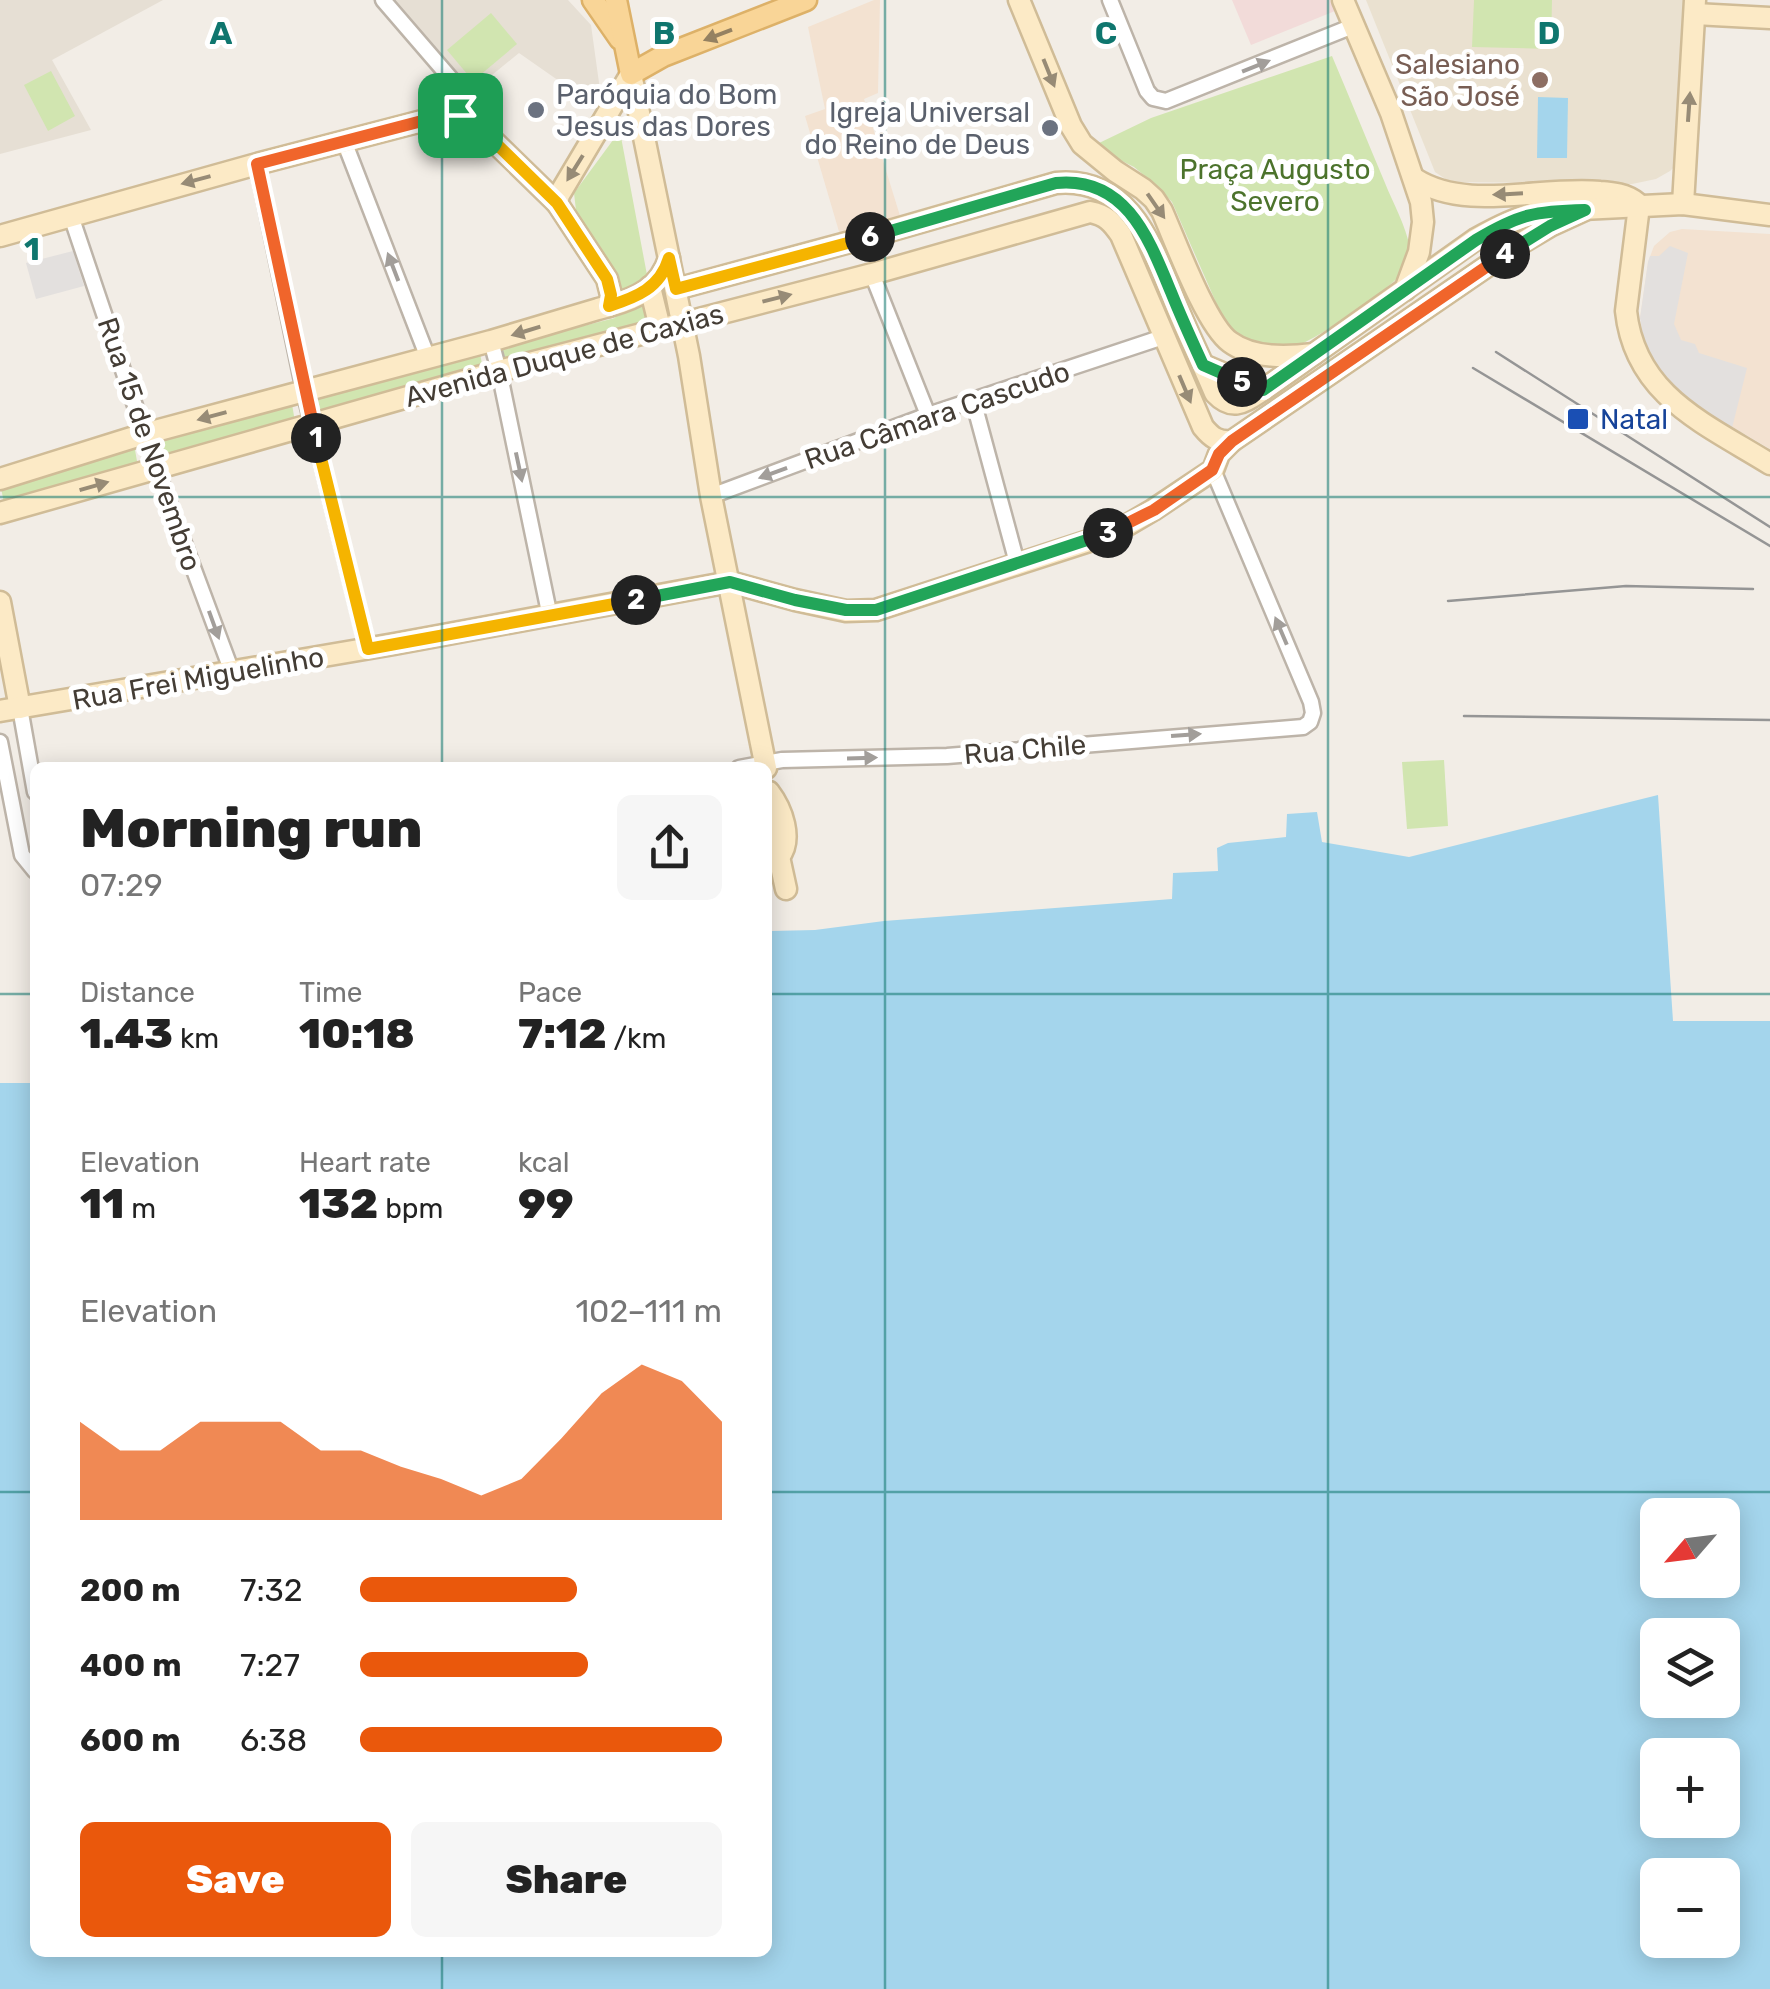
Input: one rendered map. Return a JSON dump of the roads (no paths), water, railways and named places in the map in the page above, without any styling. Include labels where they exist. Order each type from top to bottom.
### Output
[{"type":"main road","points":[[593,0],[626,48]]},
{"type":"main road","points":[[616,0],[683,322],[764,762]]},
{"type":"main road","points":[[557,203],[558,195],[631,74],[663,56],[806,0]]},
{"type":"main road","points":[[1018,0],[1082,144],[1154,199],[1202,300],[1222,334],[1240,348],[1287,357],[1316,354],[1476,240],[1508,222],[1542,211],[1682,204],[1770,215]]},
{"type":"main road","points":[[1343,0],[1391,112],[1421,202],[1420,252],[1404,291]]},
{"type":"main road","points":[[1682,204],[1695,7],[1770,18]]},
{"type":"main road","points":[[0,236],[344,141],[445,115],[460,115],[476,124],[557,203],[607,279],[610,300]]},
{"type":"main road","points":[[1415,179],[1439,192],[1454,194],[1592,191],[1634,200],[1639,206],[1626,311],[1644,369],[1660,391],[1688,413],[1770,464]]},
{"type":"main road","name":"Avenida Duque de Caxias","points":[[676,289],[1056,183],[1084,183],[1104,190],[1122,203],[1138,223],[1215,394],[1227,404],[1236,404],[1263,390],[1316,354]]},
{"type":"main road","points":[[730,582],[795,600],[861,611],[892,606],[1124,527],[1212,470],[1219,454],[1232,441],[1518,245],[1585,210]]},
{"type":"main road","name":"Avenida Duque de Caxias","points":[[0,513],[499,371],[872,274],[1090,212],[1103,215],[1121,235],[1163,337]]},
{"type":"main road","name":"Avenida Duque de Caxias","points":[[0,479],[144,434],[490,342],[610,300],[624,301],[650,288],[664,273],[669,258]]},
{"type":"main road","points":[[650,288],[660,328]]},
{"type":"main road","points":[[1163,337],[1203,427],[1222,442],[1232,441]]},
{"type":"main road","name":"Rua Frei Miguelinho","points":[[10,709],[550,617],[730,582]]},
{"type":"main road","points":[[0,602],[10,709]]},
{"type":"main road","points":[[772,791],[782,812],[786,845],[779,857]]},
{"type":"main road","points":[[772,847],[779,857],[786,888]]},
{"type":"street","points":[[383,0],[453,81],[460,94],[460,115]]},
{"type":"street","points":[[1110,0],[1147,91],[1153,98],[1166,102],[1354,26]]},
{"type":"street","points":[[344,141],[428,358]]},
{"type":"street","points":[[257,164],[304,391],[368,649]]},
{"type":"street","name":"Rua 15 de Novembro","points":[[71,216],[156,468],[232,672]]},
{"type":"street","points":[[872,274],[928,415]]},
{"type":"street","name":"Rua Câmara Cascudo","points":[[712,496],[928,415],[1163,337]]},
{"type":"street","points":[[490,342],[550,617]]},
{"type":"street","points":[[973,400],[1017,563]]},
{"type":"street","name":"Rua Chile","points":[[772,779],[947,756],[1302,727],[1310,722],[1312,702],[1212,470]]},
{"type":"street","points":[[10,709],[30,775]]},
{"type":"street","points":[[0,742],[22,855],[30,865]]},
{"type":"water","points":[[1538,97],[1568,98],[1567,158],[1537,158]]},
{"type":"water","points":[[1658,795],[1673,1021],[1770,1021],[1770,1989],[0,1989],[0,1083],[30,1083],[30,1957],[772,1957],[772,931],[1172,899],[1173,873],[1218,871],[1217,848],[1228,843],[1286,837],[1287,814],[1317,812],[1322,842],[1409,857]]},
{"type":"tram line","points":[[1496,352],[1770,527]]},
{"type":"tram line","points":[[1473,368],[1770,546]]},
{"type":"tram line","points":[[1448,601],[1626,586],[1753,589]]},
{"type":"tram line","points":[[1464,716],[1770,720]]},
{"type":"place","name":"Salesiano São José","points":[[1540,80]]},
{"type":"place","name":"Paróquia do Bom Jesus das Dores","points":[[536,110]]},
{"type":"place","name":"Igreja Universal do Reino de Deus","points":[[1050,128]]},
{"type":"place","name":"Natal","points":[[1578,419]]},
{"type":"park label","name":"Praça Augusto Severo","points":[[1275,185]]}]
